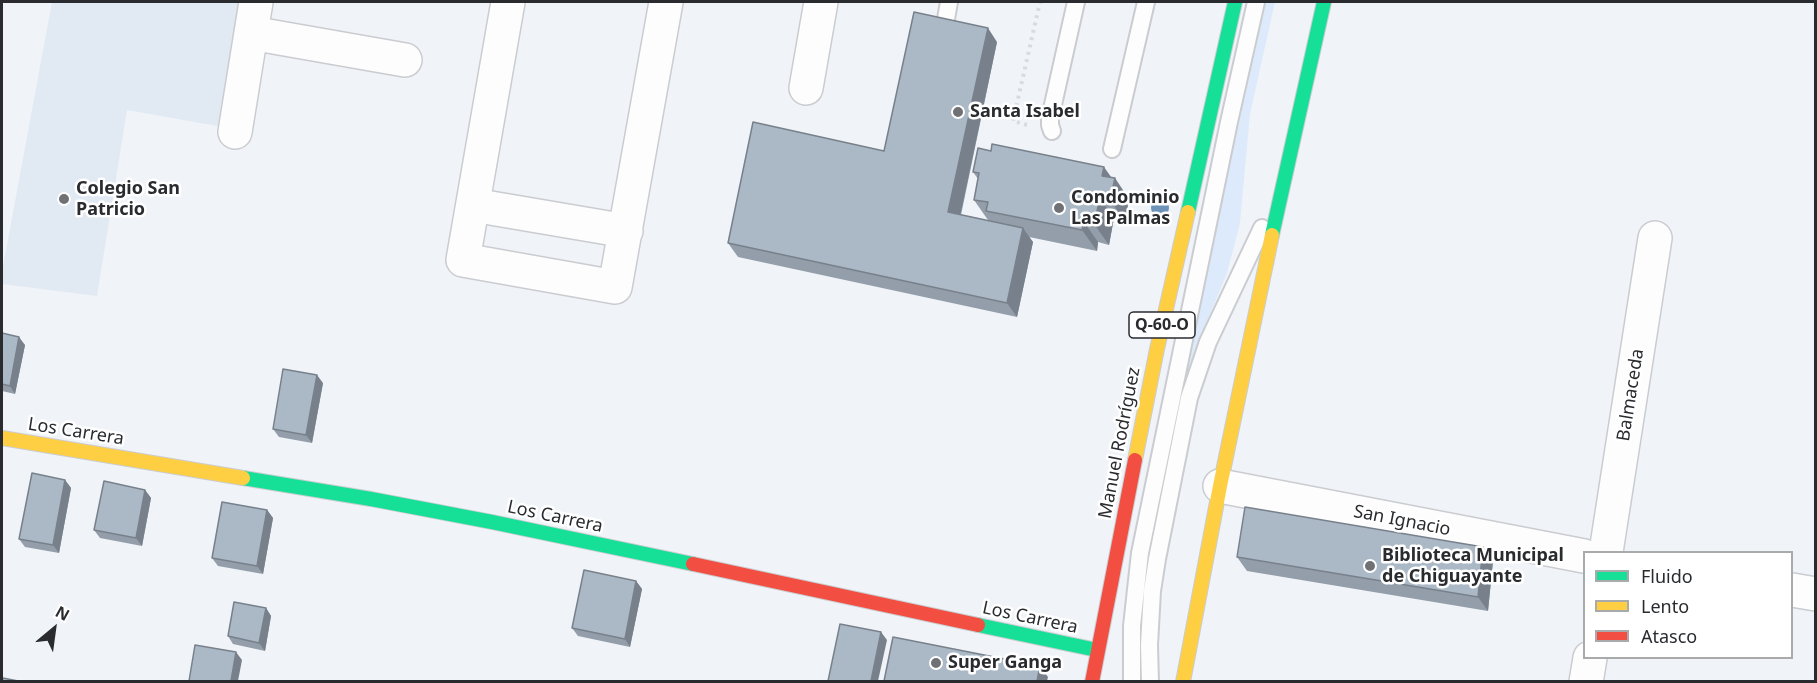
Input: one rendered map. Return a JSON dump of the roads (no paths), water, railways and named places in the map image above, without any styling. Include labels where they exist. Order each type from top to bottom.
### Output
[{"type":"main road","name":"Manuel Rodríguez","points":[[1092,681],[1157,349],[1235,2]]},
{"type":"main road","points":[[1183,681],[1220,486],[1283,183],[1324,2]]},
{"type":"main road","name":"Los Carrera","points":[[2,438],[371,499],[492,522],[1097,650]]},
{"type":"street","points":[[508,2],[463,260],[615,286],[666,2]]},
{"type":"street","points":[[806,88],[821,2]]},
{"type":"street","points":[[235,132],[254,17],[405,60]]},
{"type":"street","points":[[473,205],[626,231]]},
{"type":"street","name":"Balmaceda","points":[[1606,551],[1655,238]]},
{"type":"street","name":"San Ignacio","points":[[1220,486],[1583,556]]},
{"type":"street","points":[[1793,590],[1815,594]]},
{"type":"street","points":[[1586,681],[1590,659]]},
{"type":"lane","points":[[944,30],[949,2]]},
{"type":"lane","points":[[1052,131],[1050,118],[1076,2]]},
{"type":"lane","points":[[1112,149],[1146,2]]},
{"type":"lane","points":[[1132,681],[1131,638],[1140,553],[1256,2]]},
{"type":"lane","points":[[1150,681],[1149,645],[1156,559],[1189,398],[1201,358],[1221,312],[1283,183]]},
{"type":"place","name":"Santa Isabel","points":[[958,112]]},
{"type":"place","name":"Colegio San Patricio","points":[[64,199]]},
{"type":"place","name":"Condominio Las Palmas","points":[[1059,208]]},
{"type":"place","name":"Biblioteca Municipal de Chiguayante","points":[[1370,566]]},
{"type":"place","name":"Super Ganga","points":[[936,663]]}]
